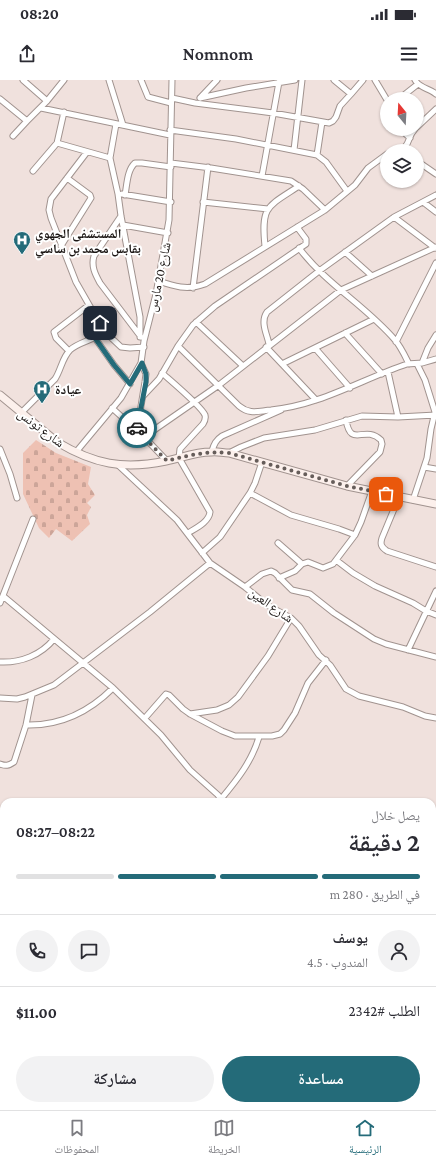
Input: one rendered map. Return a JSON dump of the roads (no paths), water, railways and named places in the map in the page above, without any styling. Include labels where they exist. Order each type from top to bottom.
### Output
[{"type":"street","points":[[24,80],[47,101]]},
{"type":"street","points":[[13,136],[41,108],[64,80]]},
{"type":"street","points":[[109,80],[123,125]]},
{"type":"street","points":[[141,80],[148,97],[273,113],[329,123],[333,121],[340,106],[363,80]]},
{"type":"street","name":"شارع 20 مارس","points":[[76,452],[130,384],[142,363],[144,348],[142,339],[158,281],[168,234],[171,202],[170,132],[172,80]]},
{"type":"street","points":[[195,103],[217,80]]},
{"type":"street","points":[[200,98],[246,88],[295,80]]},
{"type":"street","points":[[294,150],[302,80]]},
{"type":"street","points":[[334,80],[351,94]]},
{"type":"street","points":[[375,80],[382,92]]},
{"type":"street","points":[[262,176],[279,82]]},
{"type":"street","points":[[406,92],[416,82],[436,94]]},
{"type":"street","points":[[0,99],[27,121]]},
{"type":"street","points":[[41,108],[116,124],[170,132],[211,135],[317,155],[326,162],[347,191]]},
{"type":"street","points":[[424,120],[436,109]]},
{"type":"street","points":[[33,171],[57,143],[64,112]]},
{"type":"street","points":[[317,155],[322,122]]},
{"type":"street","points":[[116,124],[110,158],[118,194],[140,318],[142,339]]},
{"type":"street","points":[[408,144],[410,138]]},
{"type":"street","points":[[57,143],[110,158]]},
{"type":"street","points":[[87,152],[52,196],[49,202],[51,218],[76,282],[104,331],[121,347],[144,348]]},
{"type":"street","points":[[158,281],[185,288],[193,288],[205,284],[325,210],[358,182],[364,172],[380,159]]},
{"type":"street","points":[[125,195],[130,172],[133,164],[135,163],[208,167],[291,181],[300,186],[325,210]]},
{"type":"street","points":[[424,166],[436,174]]},
{"type":"street","points":[[193,288],[208,167]]},
{"type":"street","points":[[61,246],[91,198],[90,195],[67,178]]},
{"type":"street","points":[[265,246],[264,221],[268,209],[276,201],[300,186]]},
{"type":"street","points":[[118,194],[171,202]]},
{"type":"street","points":[[316,400],[282,364],[268,346],[264,323],[267,312],[319,270],[394,217],[436,195]]},
{"type":"street","points":[[203,202],[268,209]]},
{"type":"street","points":[[423,202],[436,212]]},
{"type":"street","points":[[121,216],[92,261],[100,283],[142,339]]},
{"type":"street","points":[[144,437],[219,385],[340,290],[435,248],[394,217]]},
{"type":"street","points":[[123,225],[168,234]]},
{"type":"street","points":[[143,396],[153,386],[178,346],[196,322],[215,306],[306,244],[306,241],[297,227]]},
{"type":"street","points":[[299,248],[340,290],[374,318],[396,342],[409,364]]},
{"type":"street","points":[[345,252],[372,276]]},
{"type":"street","points":[[396,342],[436,263]]},
{"type":"street","points":[[69,351],[56,338],[54,332],[89,305]]},
{"type":"street","points":[[282,364],[374,318]]},
{"type":"street","points":[[196,322],[243,366]]},
{"type":"street","points":[[21,413],[55,379],[62,361],[69,351],[82,342],[95,338],[104,331]]},
{"type":"street","points":[[345,333],[382,374]]},
{"type":"street","points":[[413,500],[427,458],[431,429],[435,415],[432,400],[420,363],[436,335]]},
{"type":"street","points":[[95,338],[114,365],[130,384]]},
{"type":"street","points":[[178,346],[239,406],[247,411],[284,409]]},
{"type":"street","points":[[315,348],[350,388]]},
{"type":"street","points":[[212,452],[214,444],[222,436],[284,409],[350,388],[409,364],[436,359]]},
{"type":"street","points":[[137,430],[146,374],[142,363]]},
{"type":"street","points":[[388,372],[398,417]]},
{"type":"street","points":[[162,373],[194,403],[204,414],[205,420],[180,449],[179,458],[210,512],[205,522],[188,533]]},
{"type":"street","name":"شارع تونس","points":[[0,395],[57,442],[100,462],[118,465],[141,464],[167,461],[201,452],[229,453],[347,486],[436,504]]},
{"type":"street","points":[[112,408],[137,430],[167,461]]},
{"type":"street","points":[[229,453],[264,438],[310,431],[368,415],[398,417],[435,415]]},
{"type":"street","points":[[346,420],[348,430],[351,433],[360,436],[369,434],[373,435],[380,440],[382,444],[380,452],[347,486]]},
{"type":"street","points":[[0,450],[10,474],[17,498]]},
{"type":"street","points":[[202,553],[220,537],[250,493],[262,462]]},
{"type":"street","name":"شارع العين","points":[[118,465],[177,520],[210,563],[245,587],[267,605],[291,618],[299,626],[319,655],[326,660],[342,684],[351,693],[368,699],[403,707],[425,716],[436,718]]},
{"type":"street","points":[[424,467],[436,468]]},
{"type":"street","points":[[279,578],[295,571],[302,564],[308,562],[323,568],[329,566],[336,560],[355,535],[372,491]]},
{"type":"street","points":[[250,493],[291,515],[355,535]]},
{"type":"street","points":[[399,497],[382,538],[382,546],[387,551],[436,567]]},
{"type":"street","points":[[0,603],[33,519]]},
{"type":"street","points":[[278,543],[302,564]]},
{"type":"street","points":[[336,560],[353,573],[375,586],[413,603],[426,611],[436,614]]},
{"type":"street","points":[[0,698],[17,699],[32,695],[54,685],[162,603],[210,563]]},
{"type":"street","points":[[245,587],[267,572],[275,573],[292,590],[310,594],[334,613],[374,639],[436,657]]},
{"type":"street","points":[[408,650],[436,591]]},
{"type":"street","points":[[3,596],[113,688],[145,718],[172,746],[193,773],[220,798]]},
{"type":"street","points":[[190,714],[217,710],[229,705],[238,697],[268,656],[291,618]]},
{"type":"street","points":[[0,662],[10,663],[30,657],[47,647],[54,638]]},
{"type":"street","points":[[145,718],[166,694],[172,697],[190,714],[222,731],[235,736],[259,737],[280,734],[295,713],[308,683],[326,660]]},
{"type":"street","points":[[26,725],[49,724],[80,713],[101,699],[113,688]]},
{"type":"street","points":[[0,764],[4,766],[14,762],[26,725],[32,695]]},
{"type":"street","points":[[223,798],[248,763],[259,737]]},
{"type":"place","name":"المستشفى الجهوي بقابس محمد بن ساسي","points":[[22,255]]},
{"type":"place","name":"عيادة","points":[[42,404]]}]
